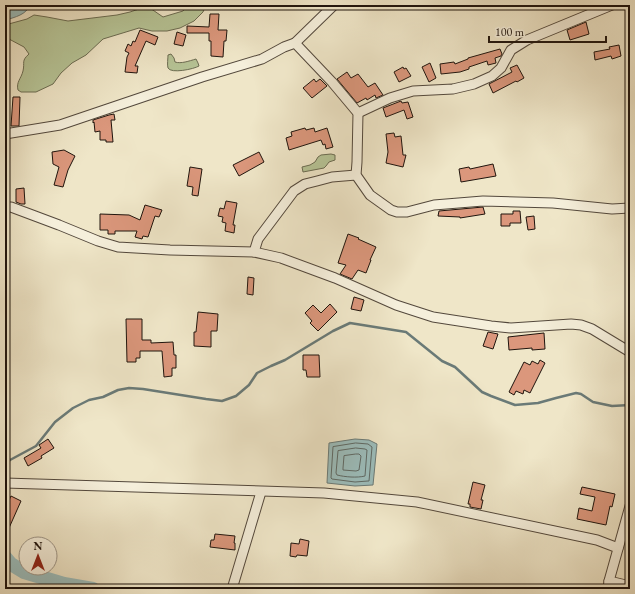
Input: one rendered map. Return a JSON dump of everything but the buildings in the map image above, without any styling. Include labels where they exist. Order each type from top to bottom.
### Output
[{"type":"street","points":[[5,134],[60,126],[202,78],[262,60],[284,47],[295,43],[334,5]]},
{"type":"street","points":[[358,113],[390,98],[413,91],[454,89],[474,84],[492,76],[501,68],[511,50],[526,40],[612,5]]},
{"type":"street","points":[[295,43],[332,82],[358,113],[356,175],[370,195],[391,210],[397,212],[407,212],[434,205],[483,201],[552,203],[612,209],[630,208]]},
{"type":"street","points":[[254,252],[258,239],[294,191],[305,184],[332,177],[356,175]]},
{"type":"street","points":[[5,207],[11,207],[59,225],[98,242],[118,247],[254,252],[281,258],[335,278],[396,305],[433,316],[511,328],[571,324],[581,325],[592,329],[630,352]]},
{"type":"street","points":[[5,483],[324,493],[417,502],[597,540],[618,548]]},
{"type":"street","points":[[232,589],[261,492]]},
{"type":"street","points":[[630,506],[609,585],[630,586]]},
{"type":"green space","points":[[188,5],[206,5],[203,12],[194,21],[180,28],[167,31],[152,31],[139,28],[103,39],[86,55],[72,63],[61,73],[53,84],[36,92],[21,92],[18,90],[18,83],[23,71],[24,60],[29,54],[24,47],[9,39],[5,35],[5,25],[27,19],[34,15],[68,21],[117,15],[142,8],[150,8],[163,17],[183,11]]},
{"type":"green space","points":[[171,54],[177,63],[196,59],[199,66],[183,70],[170,70],[168,68],[168,55]]},
{"type":"green space","points":[[321,155],[335,155],[335,160],[329,162],[324,168],[303,172],[302,167],[315,162]]},
{"type":"water","points":[[5,5],[30,5],[23,13],[6,20]]},
{"type":"water","points":[[355,439],[369,440],[377,444],[373,485],[355,486],[327,483],[329,443]]},
{"type":"waterway","points":[[5,464],[36,446],[55,422],[73,408],[89,400],[103,397],[118,390],[129,388],[222,401],[236,396],[249,385],[257,373],[285,360],[333,331],[350,323],[406,332],[442,361],[455,367],[482,392],[515,405],[538,403],[576,393],[581,394],[593,402],[612,406],[630,405]]},
{"type":"waterway","points":[[5,557],[11,564],[24,572],[64,584],[93,589]]}]
